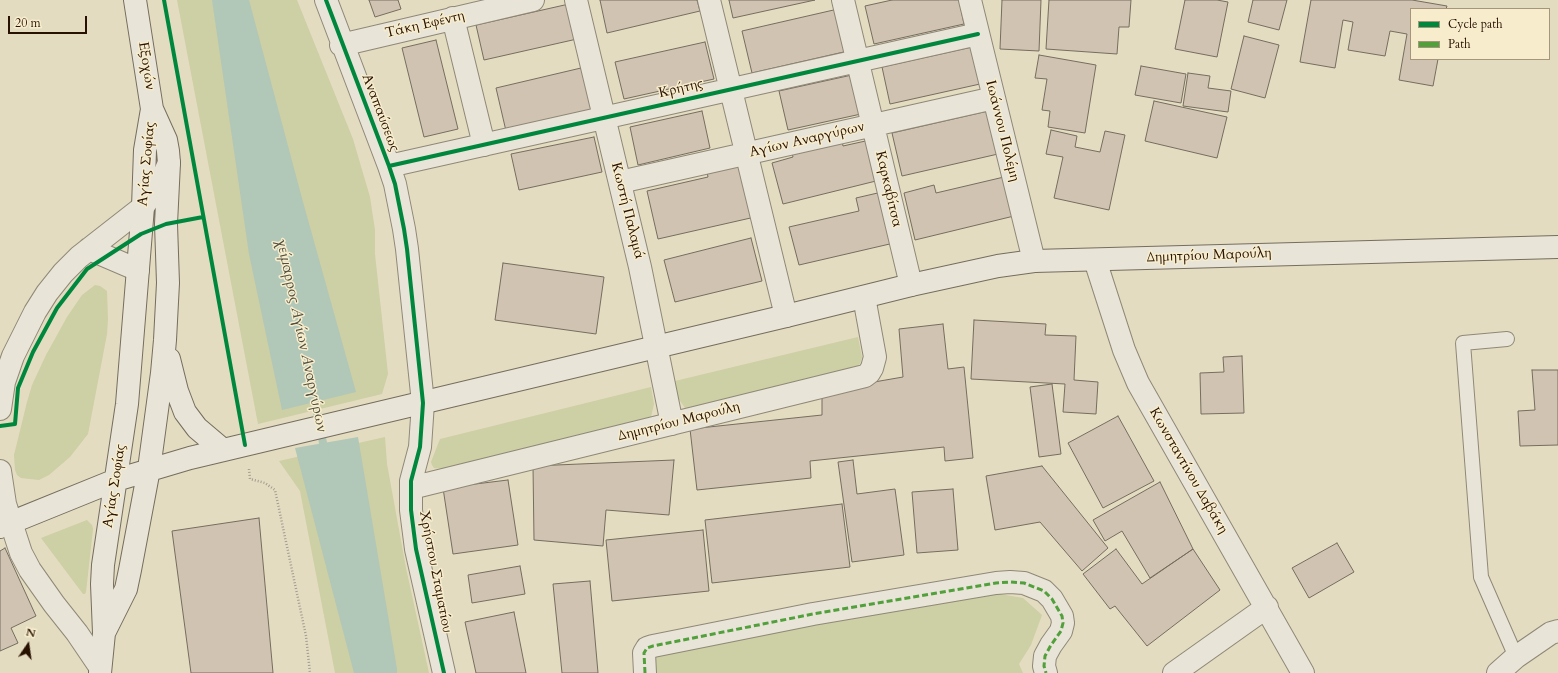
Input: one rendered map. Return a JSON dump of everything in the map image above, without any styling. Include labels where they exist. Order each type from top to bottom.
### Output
[{"type":"street","name":"Εξοχών","points":[[135,0],[152,108]]},
{"type":"street","name":"Αναπαύσεως","points":[[326,0],[389,166],[396,190],[407,249],[423,403]]},
{"type":"street","name":"Τάκη Εφέντη","points":[[342,45],[533,0]]},
{"type":"street","name":"Κωστή Παλαμά","points":[[576,0],[644,283],[672,424]]},
{"type":"street","points":[[710,0],[786,316]]},
{"type":"street","name":"Καρκαβίτσα","points":[[843,0],[911,286]]},
{"type":"street","name":"Ιωάννου Πολέμη","points":[[970,0],[1034,261]]},
{"type":"street","points":[[453,18],[484,145]]},
{"type":"street","name":"Κρήτης","points":[[389,166],[978,34]]},
{"type":"street","name":"Αγίων Αναργύρων","points":[[620,182],[994,98]]},
{"type":"street","name":"Αγίας Σοφίας","points":[[104,633],[126,589],[149,469],[162,373],[168,276],[166,218],[168,164],[166,140],[152,108]]},
{"type":"street","name":"Αγίας Σοφίας","points":[[100,670],[104,633],[102,584],[103,565],[127,404],[143,207],[145,150],[152,108]]},
{"type":"street","points":[[0,409],[4,382],[9,366],[35,312],[56,282],[71,265],[143,207],[160,183],[168,164]]},
{"type":"street","name":"Δημητρίου Μαρούλη","points":[[223,450],[993,267],[1034,261],[1558,247]]},
{"type":"street","points":[[89,249],[138,270]]},
{"type":"street","name":"Κωνσταντίνου Δαβάκη","points":[[1095,260],[1124,350],[1138,383],[1303,673]]},
{"type":"street","name":"Δημητρίου Μαρούλη","points":[[411,488],[858,379],[868,375],[875,357],[864,297]]},
{"type":"street","points":[[165,340],[177,391],[185,412],[197,428],[223,450]]},
{"type":"street","name":"Χρήστου Σταματίου","points":[[423,403],[420,447],[411,488],[411,510],[416,549],[444,673]]},
{"type":"street","points":[[5,525],[116,480],[149,469],[223,450]]},
{"type":"street","name":"Αγίας Σοφίας","points":[[0,471],[5,504],[5,525],[30,570],[77,632],[100,670]]},
{"type":"street","points":[[645,673],[644,653],[647,648],[652,646],[828,612],[996,582],[1010,582],[1024,583],[1044,591],[1052,599],[1062,616],[1063,624],[1061,631],[1045,656],[1044,666],[1046,673]]},
{"type":"street","points":[[1174,673],[1267,608]]},
{"type":"street","points":[[1498,673],[1516,657],[1551,633],[1558,630]]},
{"type":"lane","points":[[1507,339],[1463,343],[1481,577],[1516,657]]},
{"type":"path","points":[[250,479],[265,483],[275,490],[306,636],[310,673]]},
{"type":"green space","points":[[177,0],[297,0],[353,139],[370,197],[375,230],[375,254],[388,374],[382,394],[258,424]]},
{"type":"green space","points":[[95,285],[100,286],[107,291],[108,319],[107,334],[88,434],[70,457],[49,475],[39,480],[21,478],[17,475],[15,470],[14,455],[32,385],[46,355],[67,317],[82,295]]},
{"type":"green space","points":[[858,337],[862,357],[860,364],[857,366],[689,408],[685,408],[678,398],[675,381]]},
{"type":"green space","points":[[651,387],[654,404],[651,417],[443,469],[434,468],[432,465],[431,462],[440,439]]},
{"type":"green space","points":[[385,437],[387,464],[406,568],[429,673],[335,673],[300,491],[279,461]]},
{"type":"green space","points":[[87,520],[92,525],[93,529],[86,592],[83,594],[41,538]]},
{"type":"green space","points":[[994,593],[1023,598],[1042,615],[1031,645],[1019,664],[1023,673],[654,673],[652,654]]},
{"type":"water","points":[[212,0],[249,0],[356,392],[282,410],[249,254]]},
{"type":"water","points":[[358,437],[397,673],[354,673],[295,448]]},
{"type":"building","points":[[369,0],[398,0],[401,9],[375,17]]},
{"type":"building","points":[[600,0],[697,0],[700,11],[607,33]]},
{"type":"building","points":[[729,0],[815,0],[733,18]]},
{"type":"building","points":[[892,0],[959,0],[964,24],[874,44],[865,6]]},
{"type":"building","points":[[1002,0],[1041,0],[1039,51],[1000,49]]},
{"type":"building","points":[[1049,0],[1131,0],[1129,27],[1119,27],[1117,54],[1046,49]]},
{"type":"building","points":[[1185,0],[1217,0],[1228,2],[1217,57],[1175,49]]},
{"type":"building","points":[[1253,0],[1287,0],[1279,30],[1248,22]]},
{"type":"building","points":[[1311,0],[1412,0],[1447,6],[1446,8],[1410,8],[1410,60],[1438,60],[1433,86],[1399,80],[1407,34],[1390,31],[1385,56],[1348,50],[1353,22],[1343,20],[1335,68],[1300,62]]},
{"type":"building","points":[[569,4],[577,39],[484,60],[476,25]]},
{"type":"building","points":[[838,9],[848,51],[752,73],[742,31]]},
{"type":"building","points":[[1244,36],[1279,45],[1265,98],[1231,89]]},
{"type":"building","points":[[436,40],[458,129],[424,137],[402,48]]},
{"type":"building","points":[[705,42],[714,79],[624,99],[615,62]]},
{"type":"building","points":[[972,47],[980,84],[890,104],[882,67]]},
{"type":"building","points":[[1039,55],[1096,65],[1085,133],[1048,127],[1050,111],[1042,110],[1047,79],[1035,78]]},
{"type":"building","points":[[1141,66],[1186,74],[1181,103],[1135,95]]},
{"type":"building","points":[[581,68],[592,110],[506,131],[496,88]]},
{"type":"building","points":[[1188,73],[1210,76],[1208,88],[1231,91],[1228,112],[1183,106]]},
{"type":"building","points":[[852,75],[861,114],[788,130],[779,91]]},
{"type":"building","points":[[1154,101],[1227,117],[1217,158],[1145,141]]},
{"type":"building","points":[[702,111],[710,148],[638,165],[630,127]]},
{"type":"building","points":[[988,111],[998,154],[902,176],[892,133]]},
{"type":"building","points":[[1051,130],[1077,136],[1075,147],[1100,152],[1105,131],[1125,135],[1109,210],[1054,198],[1063,157],[1046,154]]},
{"type":"building","points":[[594,137],[602,172],[519,190],[511,154]]},
{"type":"building","points":[[870,140],[880,180],[783,204],[772,163],[793,157],[792,153],[842,141],[843,146]]},
{"type":"building","points":[[743,164],[755,217],[658,239],[647,191],[708,177],[707,172]]},
{"type":"building","points":[[1004,177],[1014,216],[915,240],[904,193],[934,185],[936,193]]},
{"type":"building","points":[[882,192],[894,243],[799,265],[789,227],[859,211],[856,198]]},
{"type":"building","points":[[751,238],[762,281],[675,302],[664,260]]},
{"type":"building","points":[[503,263],[604,277],[596,334],[495,320]]},
{"type":"building","points":[[974,320],[1046,324],[1045,335],[1076,336],[1074,380],[1098,382],[1096,414],[1063,412],[1065,384],[971,379]]},
{"type":"building","points":[[943,324],[948,369],[964,367],[973,458],[945,461],[944,447],[810,461],[811,478],[697,490],[690,429],[822,415],[822,391],[903,377],[899,329]]},
{"type":"building","points":[[1242,356],[1244,413],[1201,414],[1200,373],[1224,372],[1223,357]]},
{"type":"building","points":[[1532,370],[1558,370],[1558,445],[1520,446],[1518,411],[1535,410]]},
{"type":"building","points":[[1052,384],[1061,454],[1039,457],[1030,387]]},
{"type":"building","points":[[1118,416],[1154,481],[1103,508],[1068,443]]},
{"type":"building","points":[[674,460],[669,515],[606,510],[603,546],[534,540],[533,466]]},
{"type":"building","points":[[853,460],[857,494],[895,489],[904,555],[852,562],[838,462]]},
{"type":"building","points":[[1042,466],[1108,548],[1082,571],[1040,522],[995,530],[986,476]]},
{"type":"building","points":[[508,480],[518,545],[453,554],[443,488]]},
{"type":"building","points":[[1160,482],[1193,549],[1150,578],[1122,531],[1105,541],[1093,520]]},
{"type":"building","points":[[953,489],[958,550],[917,553],[912,492]]},
{"type":"building","points":[[842,504],[850,567],[712,583],[705,520]]},
{"type":"building","points":[[259,518],[273,673],[191,673],[172,531]]},
{"type":"building","points":[[703,530],[709,591],[612,601],[606,540]]},
{"type":"building","points":[[1337,543],[1354,572],[1309,598],[1292,568]]},
{"type":"building","points":[[5,548],[36,616],[11,628],[18,643],[0,651],[0,551]]},
{"type":"building","points":[[1116,549],[1142,584],[1193,549],[1220,590],[1147,646],[1115,606],[1110,609],[1083,574]]},
{"type":"building","points":[[520,566],[525,594],[472,603],[468,575]]},
{"type":"building","points":[[590,581],[598,673],[562,673],[553,584]]},
{"type":"building","points":[[514,612],[526,673],[476,673],[465,622]]},
{"type":"waterway","name":"χείμαρρος Αγίων Αναργύρων","points":[[313,392],[325,453]]},
{"type":"marked path","points":[[645,673],[644,653],[647,648],[653,646],[813,614],[996,583],[1010,582],[1024,583],[1044,591],[1052,599],[1062,616],[1063,623],[1061,631],[1045,656],[1044,666],[1046,673]]},
{"type":"cycle path","points":[[164,0],[245,445]]},
{"type":"cycle path","points":[[326,0],[389,166],[395,184],[404,229],[423,403],[420,447],[411,481],[411,510],[416,549],[444,673]]},
{"type":"cycle path","points":[[389,166],[978,34]]},
{"type":"cycle path","points":[[0,426],[15,424],[18,388],[33,352],[57,308],[87,269],[141,234],[166,224],[203,217]]}]
